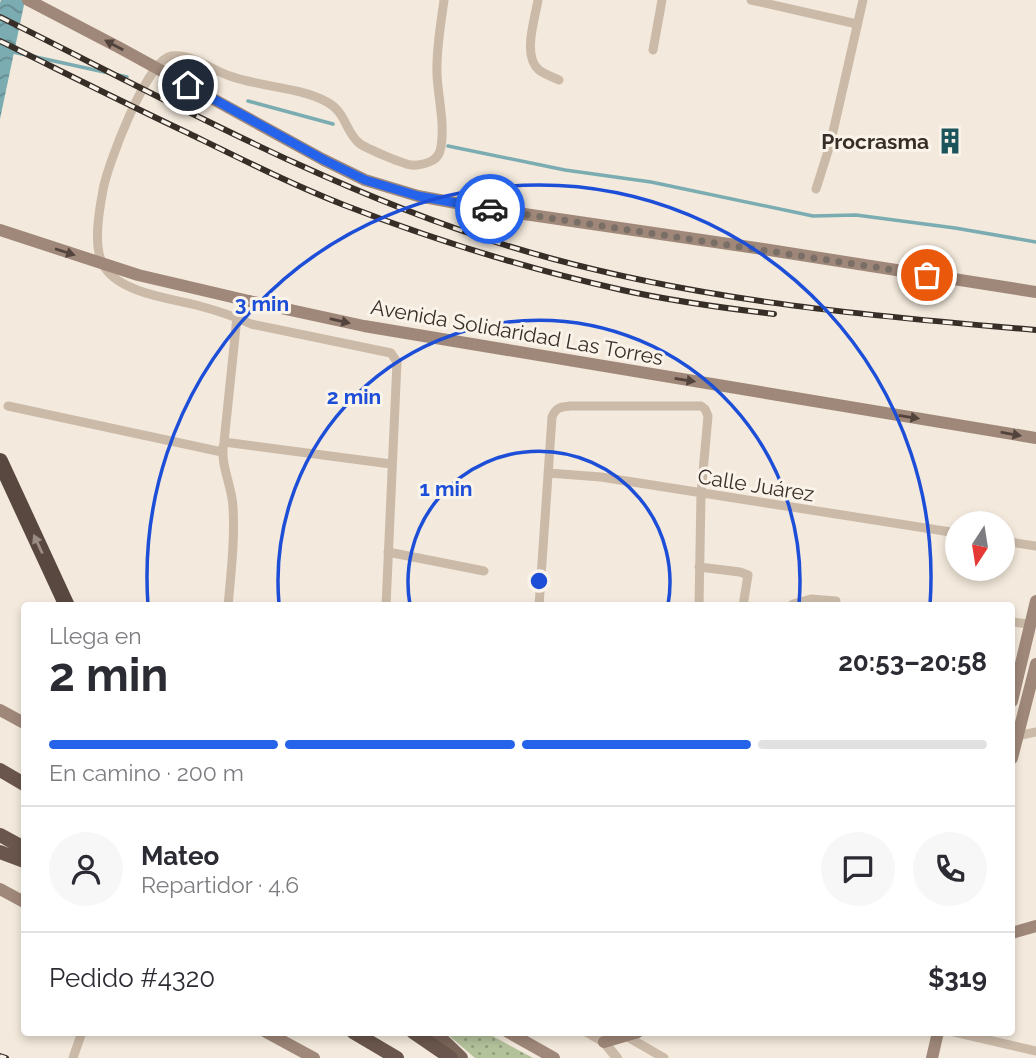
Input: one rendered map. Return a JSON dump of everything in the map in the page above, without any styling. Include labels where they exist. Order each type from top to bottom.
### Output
[{"type":"highway","points":[[0,461],[65,602]]},
{"type":"highway","points":[[0,770],[21,782]]},
{"type":"highway","points":[[0,835],[21,846]]},
{"type":"highway","points":[[0,852],[21,860]]},
{"type":"highway","points":[[360,1036],[397,1058]]},
{"type":"highway","points":[[419,1036],[452,1058]]},
{"type":"main road","points":[[28,0],[324,160],[365,180],[418,196],[1036,292]]},
{"type":"main road","name":"Avenida Solidaridad Las Torres","points":[[0,230],[138,275],[364,326],[1036,438]]},
{"type":"main road","points":[[1015,686],[1030,648],[1030,624],[1036,601]]},
{"type":"main road","points":[[1015,745],[1036,664]]},
{"type":"main road","points":[[0,710],[21,721]]},
{"type":"main road","points":[[0,889],[21,900]]},
{"type":"main road","points":[[1015,932],[1036,926]]},
{"type":"main road","points":[[273,1036],[314,1058]]},
{"type":"main road","points":[[438,1036],[461,1058]]},
{"type":"main road","points":[[515,1036],[554,1058]]},
{"type":"main road","points":[[604,1042],[625,1036]]},
{"type":"main road","points":[[933,1058],[937,1036]]},
{"type":"street","points":[[386,602],[397,362],[391,353],[251,324],[237,317],[160,297],[127,285],[105,268],[97,242],[103,187],[127,121],[153,71],[168,56],[195,60],[232,77],[316,97],[338,109],[351,135],[359,143],[412,166],[432,161],[441,148],[442,126],[437,72],[444,0]]},
{"type":"street","points":[[538,0],[530,60],[539,70],[559,80]]},
{"type":"street","points":[[653,50],[662,0]]},
{"type":"street","points":[[751,0],[857,24]]},
{"type":"street","points":[[816,190],[830,145],[863,0]]},
{"type":"street","points":[[228,602],[233,505],[223,447],[237,317]]},
{"type":"street","points":[[8,406],[223,447],[391,464]]},
{"type":"street","points":[[538,602],[554,412],[559,407],[701,406],[708,416],[701,494],[699,602]]},
{"type":"street","name":"Calle Juárez","points":[[548,473],[601,477],[945,532]]},
{"type":"street","points":[[1015,543],[1036,546]]},
{"type":"street","points":[[388,552],[485,571]]},
{"type":"street","points":[[699,567],[748,575],[744,602]]},
{"type":"street","points":[[800,602],[811,599],[836,601]]},
{"type":"street","points":[[1015,622],[1030,624]]},
{"type":"street","points":[[1017,737],[1036,732]]},
{"type":"street","points":[[74,1058],[81,1036]]},
{"type":"street","points":[[594,1036],[604,1042],[617,1058]]},
{"type":"street","points":[[635,1036],[664,1058]]},
{"type":"street","points":[[971,1036],[1036,1051]]},
{"type":"green space","points":[[449,1036],[493,1036],[533,1058],[475,1058]]},
{"type":"water","points":[[1,0],[25,0],[0,119],[0,3]]},
{"type":"waterway","points":[[13,52],[127,77]]},
{"type":"waterway","points":[[248,101],[333,124]]},
{"type":"waterway","points":[[448,146],[565,170],[651,182],[813,216],[856,215],[1036,242]]},
{"type":"railway","points":[[0,17],[186,111],[311,170],[375,198],[505,245],[570,264],[702,292],[835,311],[1036,330]]},
{"type":"railway","points":[[0,41],[285,180],[412,230],[482,253],[587,282],[660,298],[774,314]]},
{"type":"railway","points":[[0,1056],[6,1058]]},
{"type":"way so far","points":[[490,209],[927,275]]},
{"type":"place","name":"Procrasma","points":[[950,141]]},
{"type":"route","points":[[188,85],[365,180],[418,196],[490,209]]}]
